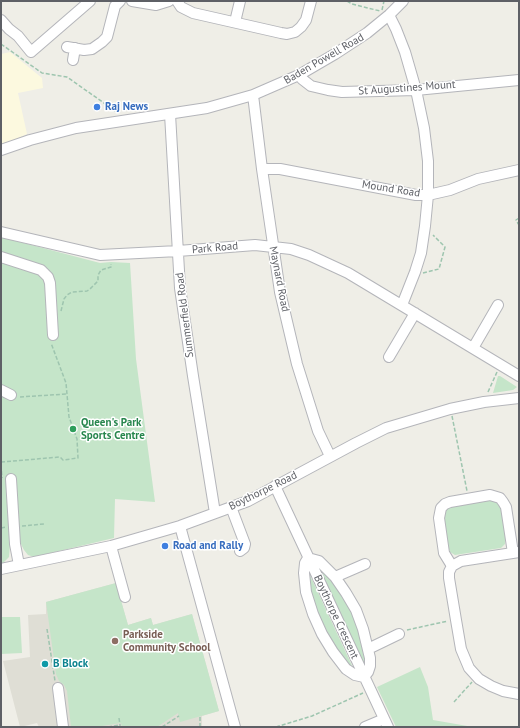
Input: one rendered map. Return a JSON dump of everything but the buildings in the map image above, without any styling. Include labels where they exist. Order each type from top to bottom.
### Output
[{"type":"street","points":[[1,20],[8,29],[18,36],[31,52],[90,1]]},
{"type":"street","points":[[73,60],[71,48],[84,50],[92,48],[107,37],[115,6],[120,1]]},
{"type":"street","points":[[132,1],[156,5],[169,1]]},
{"type":"street","points":[[177,1],[181,7],[193,13],[287,34],[295,32],[302,27],[306,20],[311,1]]},
{"type":"street","points":[[235,22],[240,1]]},
{"type":"street","name":"Baden Powell Road","points":[[1,150],[53,133],[207,108],[253,95],[300,75],[335,54],[367,33],[389,16],[403,1]]},
{"type":"street","points":[[389,16],[405,52],[416,90],[424,128],[428,161],[428,195],[424,234],[420,256],[402,305]]},
{"type":"street","name":"St Augustines Mount","points":[[300,75],[302,79],[311,86],[342,92],[416,90],[519,80]]},
{"type":"street","name":"Maynard Road","points":[[253,95],[280,292],[298,364],[318,431],[330,456]]},
{"type":"street","name":"Summerfield Road","points":[[170,114],[180,288],[215,513]]},
{"type":"street","name":"Mound Road","points":[[262,169],[280,169],[404,193],[428,195],[450,190],[478,179],[519,170]]},
{"type":"street","name":"Park Road","points":[[1,232],[92,254],[112,255],[255,245],[291,249],[348,273],[519,376]]},
{"type":"street","points":[[1,256],[41,270],[48,277],[50,283],[53,335]]},
{"type":"street","points":[[473,348],[498,305]]},
{"type":"street","points":[[389,357],[415,313]]},
{"type":"street","points":[[1,390],[11,395]]},
{"type":"street","name":"Boythorpe Road","points":[[1,569],[111,546],[180,526],[248,501],[330,456],[386,428],[450,409],[484,402],[519,398]]},
{"type":"street","points":[[11,479],[14,528],[19,565]]},
{"type":"street","name":"Boythorpe Crescent","points":[[275,486],[386,723],[365,727]]},
{"type":"street","points":[[452,566],[444,553],[439,513],[445,504],[490,495],[495,496],[504,502],[516,552],[460,561],[452,566],[449,572],[456,620],[464,659],[469,668],[477,677],[491,686],[503,691],[519,694]]},
{"type":"street","points":[[231,507],[245,544],[244,548],[240,551]]},
{"type":"street","points":[[180,526],[235,727]]},
{"type":"street","points":[[111,546],[125,597]]},
{"type":"street","name":"Boythorpe Crescent","points":[[308,558],[318,561],[335,577],[356,610],[368,649],[370,666],[364,677]]},
{"type":"street","name":"Boythorpe Crescent","points":[[308,558],[305,563],[304,573],[306,592],[319,628],[333,652],[346,669],[355,675],[364,677]]},
{"type":"street","name":"Boythorpe Crescent","points":[[335,577],[365,564]]},
{"type":"street","name":"Boythorpe Crescent","points":[[368,649],[399,634]]},
{"type":"street","points":[[58,688],[63,727]]},
{"type":"path","points":[[347,1],[352,4],[382,11],[384,1]]},
{"type":"path","points":[[1,44],[42,73],[67,77],[104,103],[108,108],[123,114],[128,120]]},
{"type":"path","points":[[519,218],[516,220],[519,225]]},
{"type":"path","points":[[415,272],[425,274],[439,269],[445,247],[433,235],[424,234]]},
{"type":"path","points":[[60,315],[64,299],[67,295],[72,292],[86,291],[95,285],[101,270],[111,267],[112,255]]},
{"type":"path","points":[[438,257],[442,258]]},
{"type":"path","points":[[1,462],[60,457],[63,460],[78,458],[77,439],[69,418],[66,383],[51,344],[53,335]]},
{"type":"path","points":[[484,402],[500,365]]},
{"type":"path","points":[[11,395],[22,397],[67,394]]},
{"type":"path","points":[[450,409],[469,499]]},
{"type":"path","points":[[14,528],[19,528],[18,526],[44,524]]},
{"type":"path","points":[[399,634],[410,629],[456,620]]},
{"type":"path","points":[[47,629],[56,684],[58,688]]},
{"type":"path","points":[[454,702],[477,677]]},
{"type":"path","points":[[276,727],[312,716],[371,690]]},
{"type":"path","points":[[162,727],[179,716]]},
{"type":"path","points":[[200,717],[200,727]]},
{"type":"path","points":[[108,727],[120,726],[119,718]]},
{"type":"path","points":[[430,727],[442,727]]},
{"type":"shaded area","points":[[10,52],[42,78],[43,88],[18,93],[27,134],[1,146],[1,54]]},
{"type":"shaded area","name":"Parkside Community School","points":[[116,583],[128,625],[151,618],[153,625],[192,614],[219,711],[202,716],[202,727],[39,727],[37,723],[20,727],[3,661],[30,657],[28,615],[46,614],[46,602]]},
{"type":"green space","name":"Queen's Park Sports Centre","points":[[1,237],[100,263],[130,263],[136,359],[155,502],[115,499],[114,538],[34,557],[28,555],[21,544],[10,545],[9,557],[3,563],[1,563]]},
{"type":"green space","points":[[498,376],[517,387],[513,390],[493,393]]},
{"type":"green space","points":[[489,499],[495,500],[501,505],[508,536],[505,537],[505,544],[501,548],[455,555],[450,552],[443,513],[447,507]]},
{"type":"green space","points":[[318,567],[329,576],[347,602],[355,619],[366,659],[365,666]]},
{"type":"green space","points":[[308,571],[355,672],[345,664],[314,611]]},
{"type":"green space","name":"Parkside Community School","points":[[116,583],[128,625],[151,618],[153,625],[192,614],[219,711],[180,722],[178,713],[157,727],[122,727],[121,723],[96,727],[71,727],[67,691],[64,685],[59,681],[56,674],[46,602]]},
{"type":"green space","points":[[1,617],[20,617],[22,653],[1,654]]},
{"type":"green space","points":[[420,667],[428,687],[433,720],[473,727],[396,727],[377,687]]},
{"type":"place","name":"Raj News","points":[[97,107]]},
{"type":"place","name":"Queen's Park Sports Centre","points":[[73,429]]},
{"type":"place","name":"Road and Rally","points":[[165,546]]},
{"type":"place","name":"Parkside Community School","points":[[115,641]]},
{"type":"place","name":"B Block","points":[[45,664]]}]
